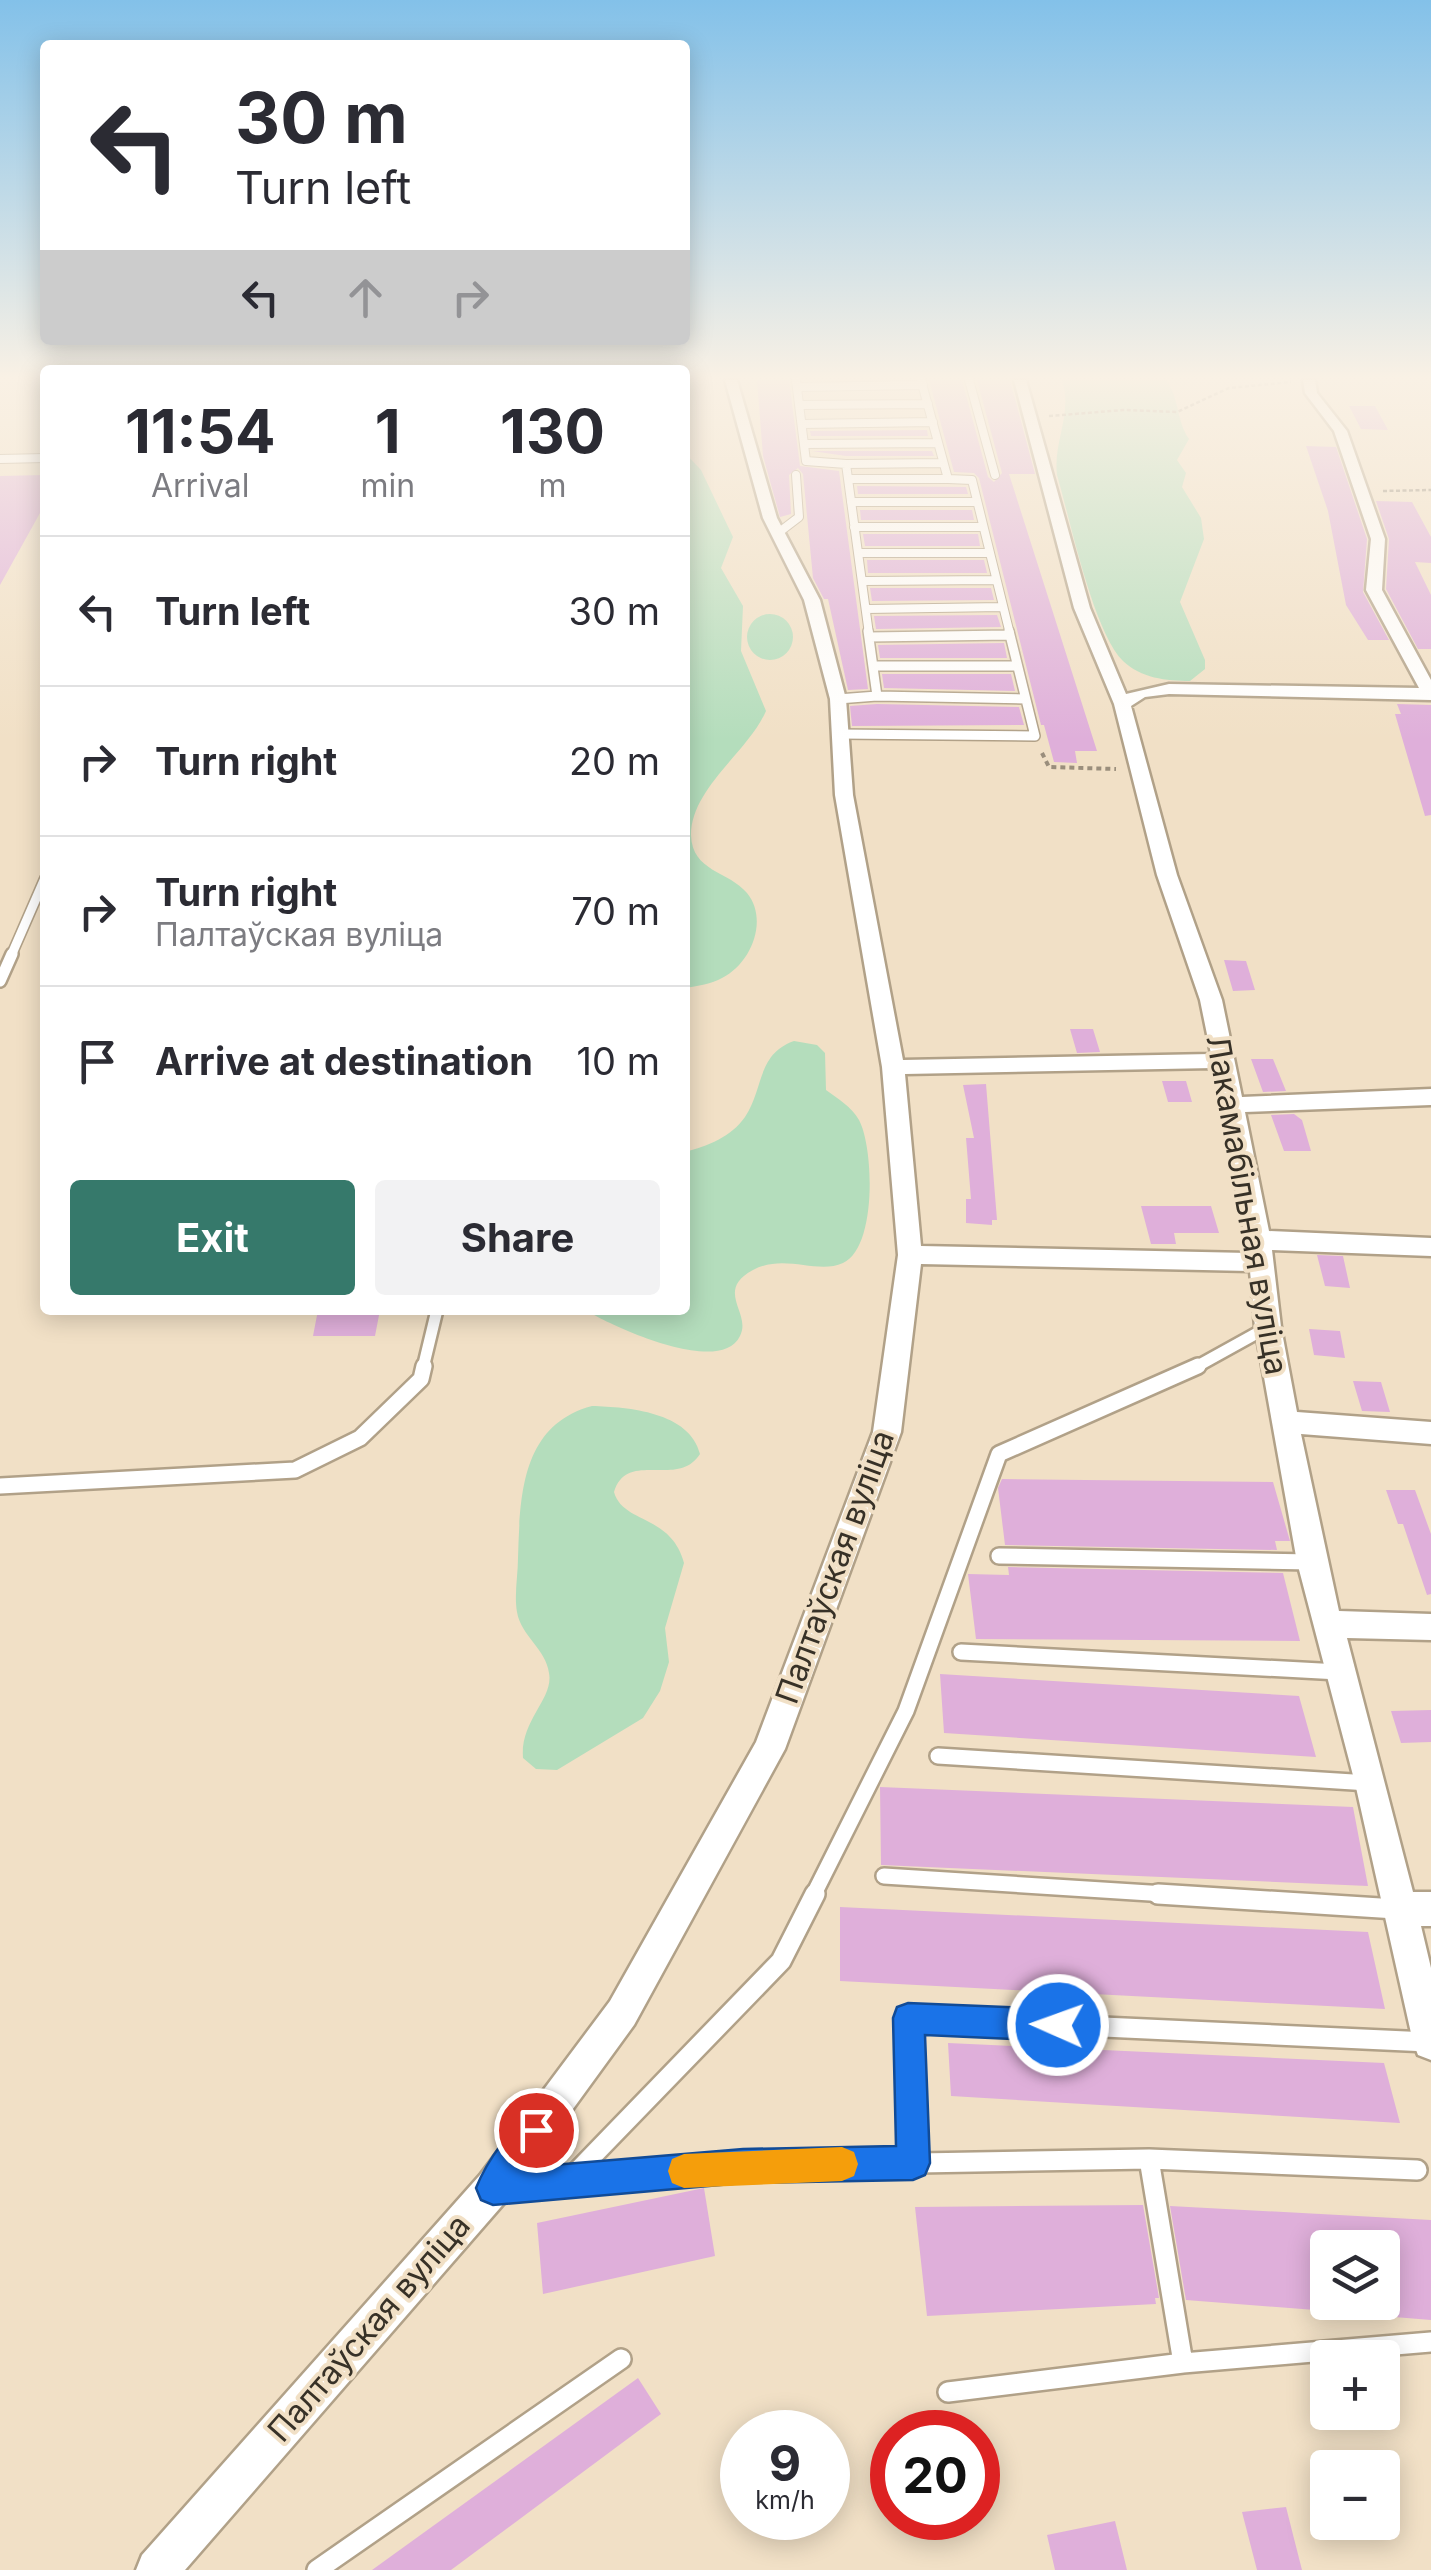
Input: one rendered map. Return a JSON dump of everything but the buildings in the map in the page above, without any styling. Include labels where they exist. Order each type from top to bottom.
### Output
[{"type":"street","name":"Палтаўская вуліца","points":[[156,2570],[493,2188],[622,2013],[769,1749],[887,1432],[910,1255],[893,1067],[844,795],[838,698],[812,600],[778,533],[768,500]]},
{"type":"street","name":"Лакамабільная вуліца","points":[[1054,500],[1082,608],[1122,704],[1167,875],[1211,1000],[1220,1061],[1261,1251],[1268,1327],[1310,1562],[1372,1783],[1415,1909],[1431,2042]]},
{"type":"street","points":[[1122,704],[1140,693],[1169,689],[1431,694],[1374,590],[1378,540],[1364,500]]},
{"type":"street","points":[[893,1067],[1220,1061]]},
{"type":"street","points":[[1232,1105],[1431,1098]]},
{"type":"street","points":[[910,1255],[1431,1247]]},
{"type":"street","points":[[1286,1422],[1431,1433]]},
{"type":"street","points":[[1326,1624],[1431,1627]]},
{"type":"lane","points":[[778,533],[799,517],[798,500]]},
{"type":"lane","points":[[840,734],[1035,736],[977,502],[851,502],[878,696]]},
{"type":"lane","points":[[854,527],[983,527]]},
{"type":"lane","points":[[858,553],[990,553]]},
{"type":"lane","points":[[862,581],[996,580]]},
{"type":"lane","points":[[866,609],[1003,607]]},
{"type":"lane","points":[[869,636],[1010,635]]},
{"type":"lane","points":[[874,666],[1017,666]]},
{"type":"lane","points":[[838,698],[1026,699]]},
{"type":"lane","points":[[0,981],[40,889]]},
{"type":"lane","points":[[0,1486],[295,1470],[360,1438],[422,1379],[436,1315]]},
{"type":"lane","points":[[568,2181],[781,1961],[906,1710],[999,1454],[1189,1371],[1268,1327]]},
{"type":"lane","points":[[999,1556],[1310,1562]]},
{"type":"lane","points":[[960,1652],[1339,1672]]},
{"type":"lane","points":[[938,1756],[1372,1783]]},
{"type":"lane","points":[[884,1876],[1415,1909]]},
{"type":"lane","points":[[913,2163],[908,2018],[1431,2042]]},
{"type":"lane","points":[[493,2188],[743,2166],[1148,2159],[1417,2170]]},
{"type":"lane","points":[[1148,2159],[1182,2363]]},
{"type":"lane","points":[[948,2392],[1182,2363],[1431,2342]]},
{"type":"lane","points":[[317,2570],[621,2359]]},
{"type":"path","points":[[1035,736],[1049,768],[1138,769]]},
{"type":"green space","points":[[690,500],[715,500],[733,537],[721,568],[743,606],[741,651],[766,711],[710,786],[694,818],[691,835],[698,857],[747,893],[756,916],[754,940],[741,963],[714,982],[690,987]]},
{"type":"green space","points":[[1064,500],[1190,500],[1201,518],[1204,539],[1180,602],[1205,660],[1205,669],[1190,681],[1154,677],[1130,667],[1112,646],[1084,573]]},
{"type":"green space","points":[[770,614],[786,621],[793,637],[786,653],[770,660],[754,653],[747,637],[754,621]]},
{"type":"green space","points":[[794,1041],[817,1045],[825,1053],[826,1090],[852,1111],[864,1134],[869,1196],[867,1219],[854,1254],[833,1266],[765,1265],[742,1278],[735,1294],[742,1327],[740,1336],[729,1347],[689,1350],[641,1336],[595,1315],[690,1315],[690,1151],[718,1140],[739,1124],[751,1106],[767,1063]]},
{"type":"green space","points":[[592,1406],[639,1411],[671,1421],[694,1440],[700,1454],[679,1469],[630,1473],[621,1479],[614,1492],[627,1510],[669,1536],[684,1563],[665,1628],[669,1662],[660,1691],[643,1718],[557,1770],[536,1769],[523,1758],[523,1745],[547,1692],[549,1673],[517,1612],[520,1511],[529,1466],[538,1446],[569,1415]]},
{"type":"slow traffic","points":[[684,2171],[842,2164]]},
{"type":"route","points":[[536,2130],[493,2188],[743,2166],[913,2163],[908,2018],[1058,2025]]}]
